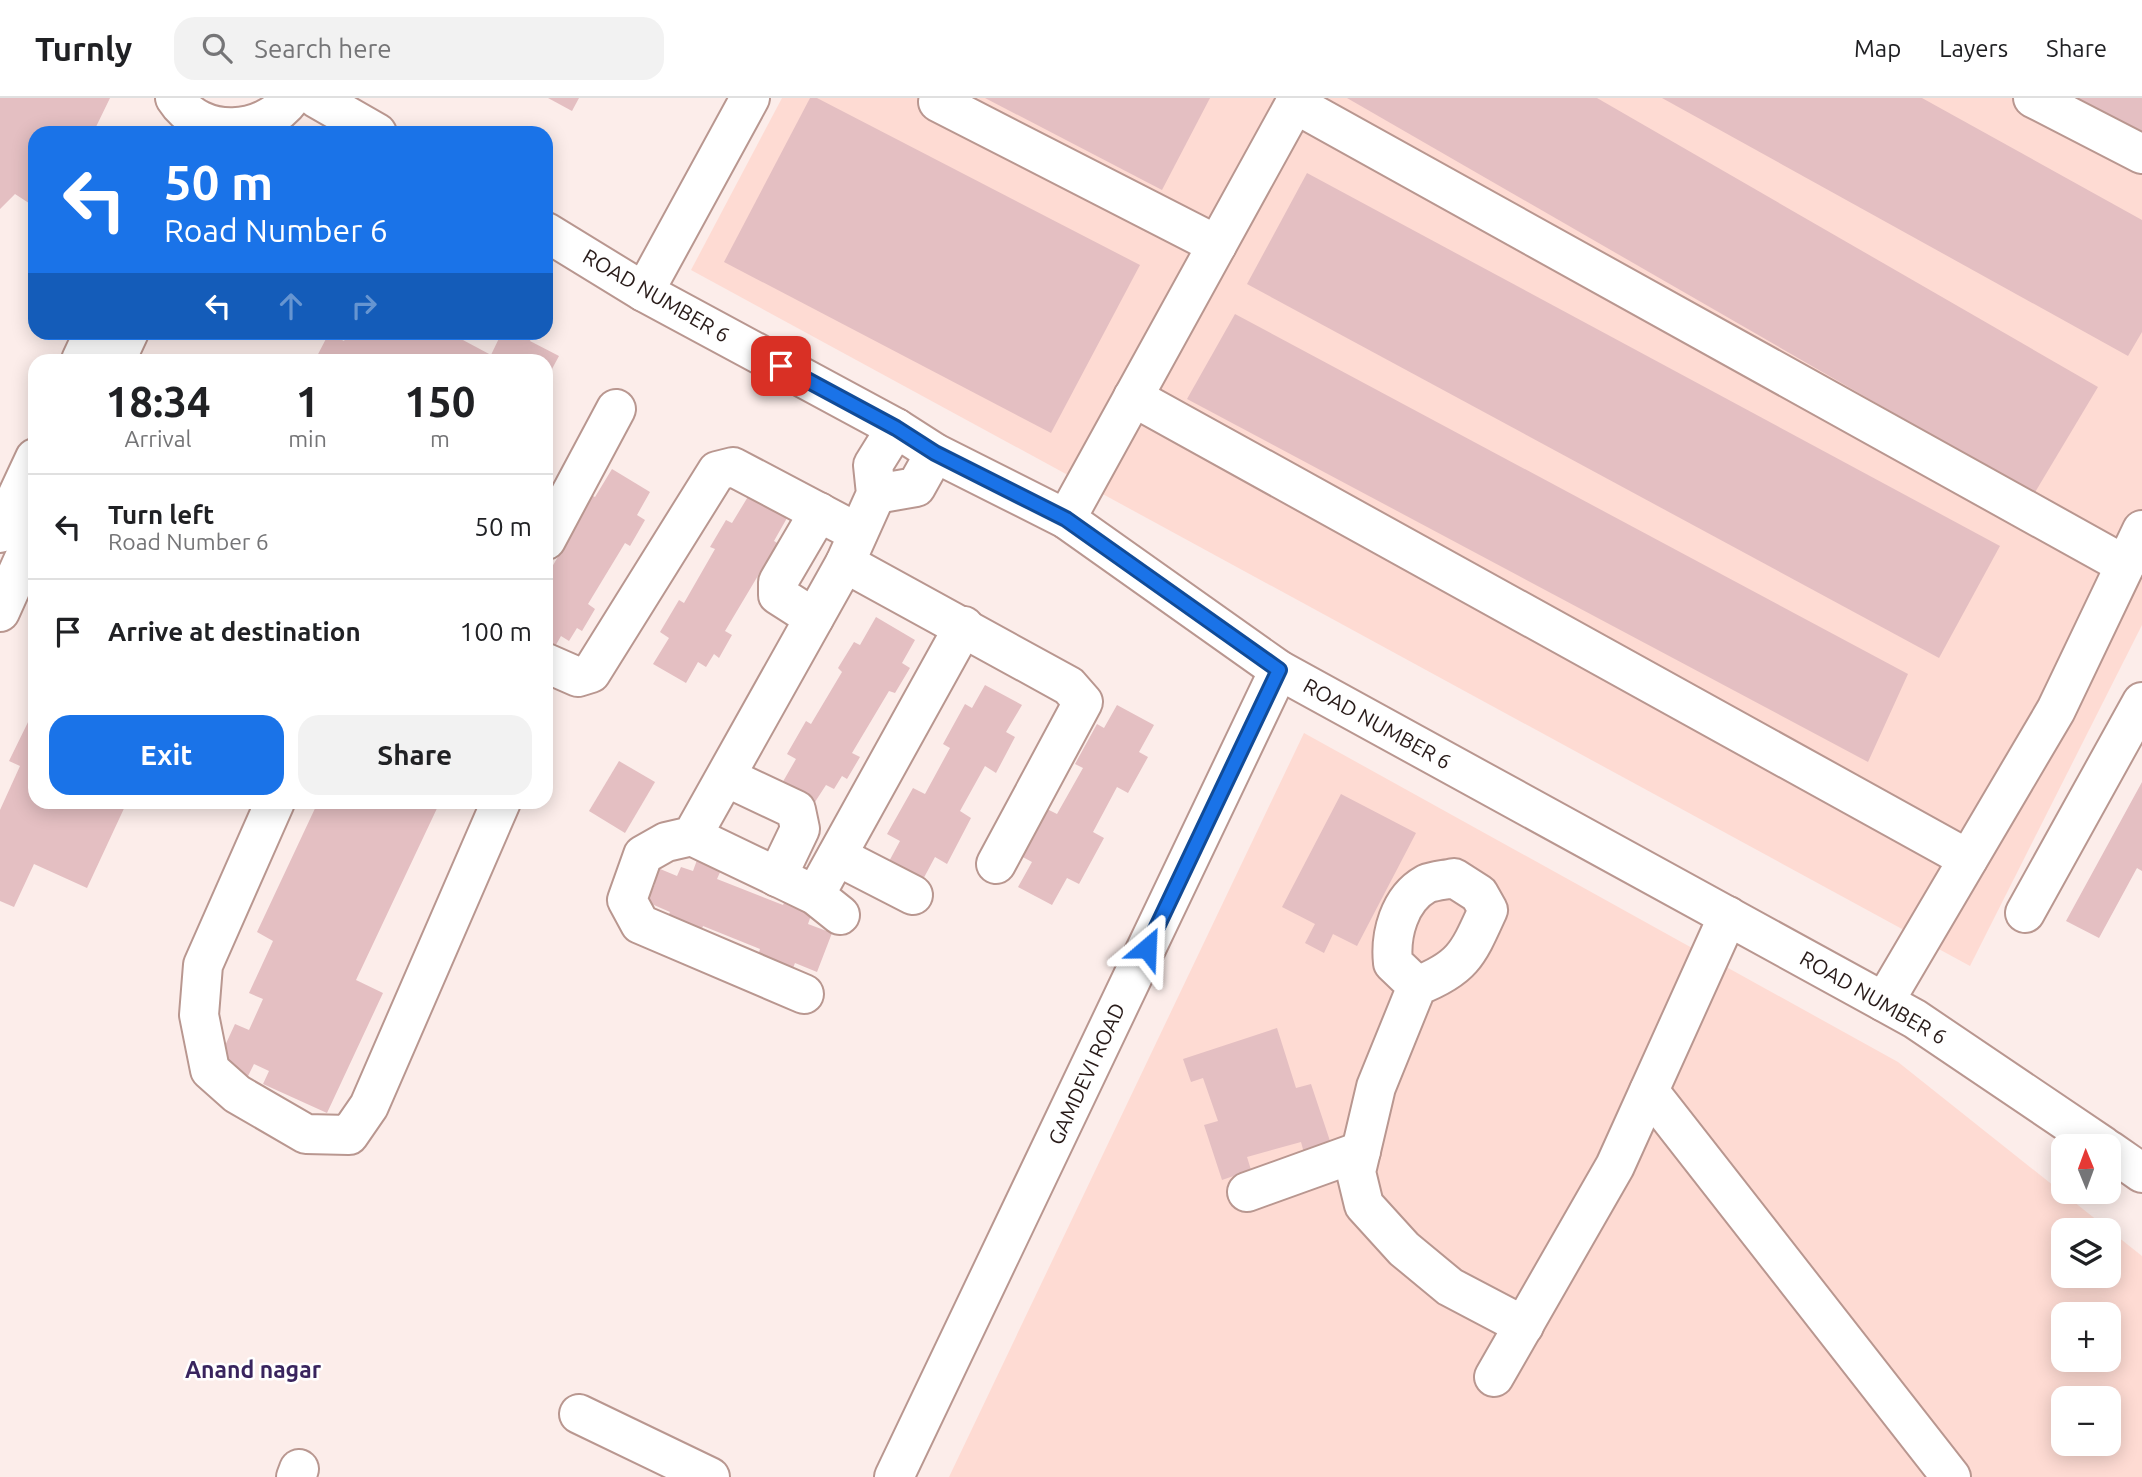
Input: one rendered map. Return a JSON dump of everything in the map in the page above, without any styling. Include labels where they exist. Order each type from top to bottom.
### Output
[{"type":"street","points":[[249,126],[265,121],[285,107],[291,98]]},
{"type":"street","points":[[316,98],[365,126]]},
{"type":"street","points":[[644,292],[750,98]]},
{"type":"street","points":[[2033,98],[2142,154]]},
{"type":"street","points":[[1066,519],[1296,101],[2125,565]]},
{"type":"street","points":[[938,102],[1216,246]]},
{"type":"street","points":[[201,122],[228,126]]},
{"type":"street","name":"ROAD NUMBER 6","points":[[553,236],[644,292],[896,428],[935,453],[1066,519],[1279,670],[1915,1019],[2085,1134]]},
{"type":"street","points":[[1133,397],[1968,859]]},
{"type":"street","points":[[553,527],[617,409]]},
{"type":"street","points":[[692,836],[851,548],[876,494],[873,465],[896,428]]},
{"type":"street","points":[[876,494],[916,486],[935,453]]},
{"type":"street","points":[[553,666],[578,677],[591,673],[717,471],[733,467],[819,512],[851,548],[964,626],[1069,686],[1083,702],[996,864]]},
{"type":"street","points":[[0,533],[27,497]]},
{"type":"street","points":[[814,618],[778,595],[778,582],[819,512]]},
{"type":"street","points":[[1884,1002],[2056,710],[2142,530]]},
{"type":"street","points":[[0,612],[28,550]]},
{"type":"street","points":[[804,994],[640,924],[628,900],[643,856],[666,842],[692,836],[777,877],[827,905],[837,856],[964,626]]},
{"type":"street","name":"GAMDEVI ROAD","points":[[894,1477],[1279,670]]},
{"type":"street","points":[[2025,913],[2142,702]]},
{"type":"street","points":[[726,777],[796,810],[800,829],[777,877]]},
{"type":"street","points":[[272,809],[203,965],[199,1015],[210,1070],[237,1094],[306,1134],[349,1135],[369,1107],[498,809]]},
{"type":"street","points":[[837,856],[913,895]]},
{"type":"street","points":[[1494,1377],[1615,1166],[1728,916]]},
{"type":"street","points":[[1417,986],[1376,1087],[1356,1172],[1364,1205],[1404,1249],[1450,1287],[1524,1326]]},
{"type":"street","points":[[1648,1091],[1951,1477]]},
{"type":"street","points":[[1247,1192],[1361,1151]]},
{"type":"street","points":[[2121,1158],[2142,1172]]},
{"type":"street","points":[[579,1414],[710,1477]]},
{"type":"shaded area","points":[[782,98],[2142,98],[2142,625],[1970,966],[691,270]]},
{"type":"shaded area","points":[[1304,733],[1898,1062],[2051,1184],[2051,1204],[2077,1204],[2094,1218],[2051,1218],[2051,1288],[2121,1288],[2121,1239],[2142,1256],[2142,1477],[949,1477]]},
{"type":"building","points":[[0,98],[110,98],[96,126],[28,126],[28,202],[15,194],[0,209]]},
{"type":"building","points":[[548,98],[579,98],[572,111]]},
{"type":"building","points":[[810,98],[817,98],[1140,265],[1051,433],[724,262]]},
{"type":"building","points":[[985,98],[1210,98],[1162,190]]},
{"type":"building","points":[[1347,98],[1597,98],[2098,387],[2034,494]]},
{"type":"building","points":[[1662,98],[1922,98],[2142,220],[2142,332],[2128,356]]},
{"type":"building","points":[[2041,98],[2142,98],[2142,151]]},
{"type":"building","points":[[1307,173],[2000,546],[1939,658],[1247,284]]},
{"type":"building","points":[[1235,314],[1908,674],[1868,762],[1187,399]]},
{"type":"building","points":[[325,340],[463,340],[489,354],[318,354]]},
{"type":"building","points":[[498,340],[531,340],[559,356],[553,367],[553,354],[491,354]]},
{"type":"building","points":[[612,469],[650,492],[637,515],[645,520],[630,546],[625,543],[588,604],[595,609],[582,631],[577,628],[569,641],[561,636],[553,650],[553,565],[578,523],[573,521],[589,494],[595,497]]},
{"type":"building","points":[[749,495],[787,518],[774,541],[782,546],[767,572],[762,569],[725,631],[732,635],[719,658],[714,654],[706,667],[698,662],[686,683],[653,664],[669,638],[660,632],[679,600],[684,603],[715,549],[710,547],[726,520],[732,523]]},
{"type":"building","points":[[876,617],[915,640],[902,663],[910,668],[895,693],[889,691],[852,753],[860,757],[847,779],[842,776],[834,789],[826,785],[813,805],[781,785],[796,759],[787,754],[806,721],[811,724],[842,672],[838,668],[854,642],[860,645]]},
{"type":"building","points":[[985,685],[1022,705],[1006,732],[1015,737],[996,773],[985,766],[960,811],[971,818],[947,864],[935,857],[920,885],[886,867],[900,841],[887,834],[913,788],[925,794],[950,748],[943,744],[965,704],[972,708]]},
{"type":"building","points":[[1117,705],[1154,725],[1139,752],[1148,757],[1128,793],[1117,787],[1093,832],[1104,838],[1079,884],[1067,878],[1052,905],[1018,887],[1032,862],[1019,855],[1045,808],[1057,814],[1083,768],[1075,764],[1097,724],[1104,728]]},
{"type":"building","points":[[28,722],[28,809],[124,809],[87,888],[34,864],[14,907],[0,901],[0,810],[20,766],[9,761]]},
{"type":"building","points":[[619,761],[655,782],[625,833],[589,811]]},
{"type":"building","points":[[2142,782],[2142,871],[2137,868],[2099,938],[2066,921]]},
{"type":"building","points":[[1341,794],[1416,833],[1357,946],[1333,934],[1324,953],[1305,943],[1315,924],[1282,907]]},
{"type":"building","points":[[315,809],[437,809],[356,980],[383,993],[327,1113],[263,1084],[269,1071],[254,1064],[248,1076],[217,1063],[235,1024],[249,1030],[263,999],[249,993],[273,941],[257,932]]},
{"type":"building","points":[[697,860],[721,870],[717,879],[783,905],[787,896],[814,907],[808,924],[832,933],[817,972],[795,963],[791,973],[757,959],[760,949],[703,926],[699,936],[665,923],[670,912],[647,902],[655,884],[647,881],[653,866],[677,876],[681,867],[693,871]]},
{"type":"building","points":[[1277,1028],[1296,1088],[1311,1084],[1331,1144],[1304,1153],[1301,1142],[1247,1157],[1251,1170],[1222,1180],[1204,1125],[1218,1121],[1203,1078],[1191,1082],[1183,1059]]},
{"type":"district","name":"Anand nagar","points":[[253,1370]]},
{"type":"route","points":[[781,366],[896,428],[935,453],[1066,519],[1279,670],[1147,948]]}]
